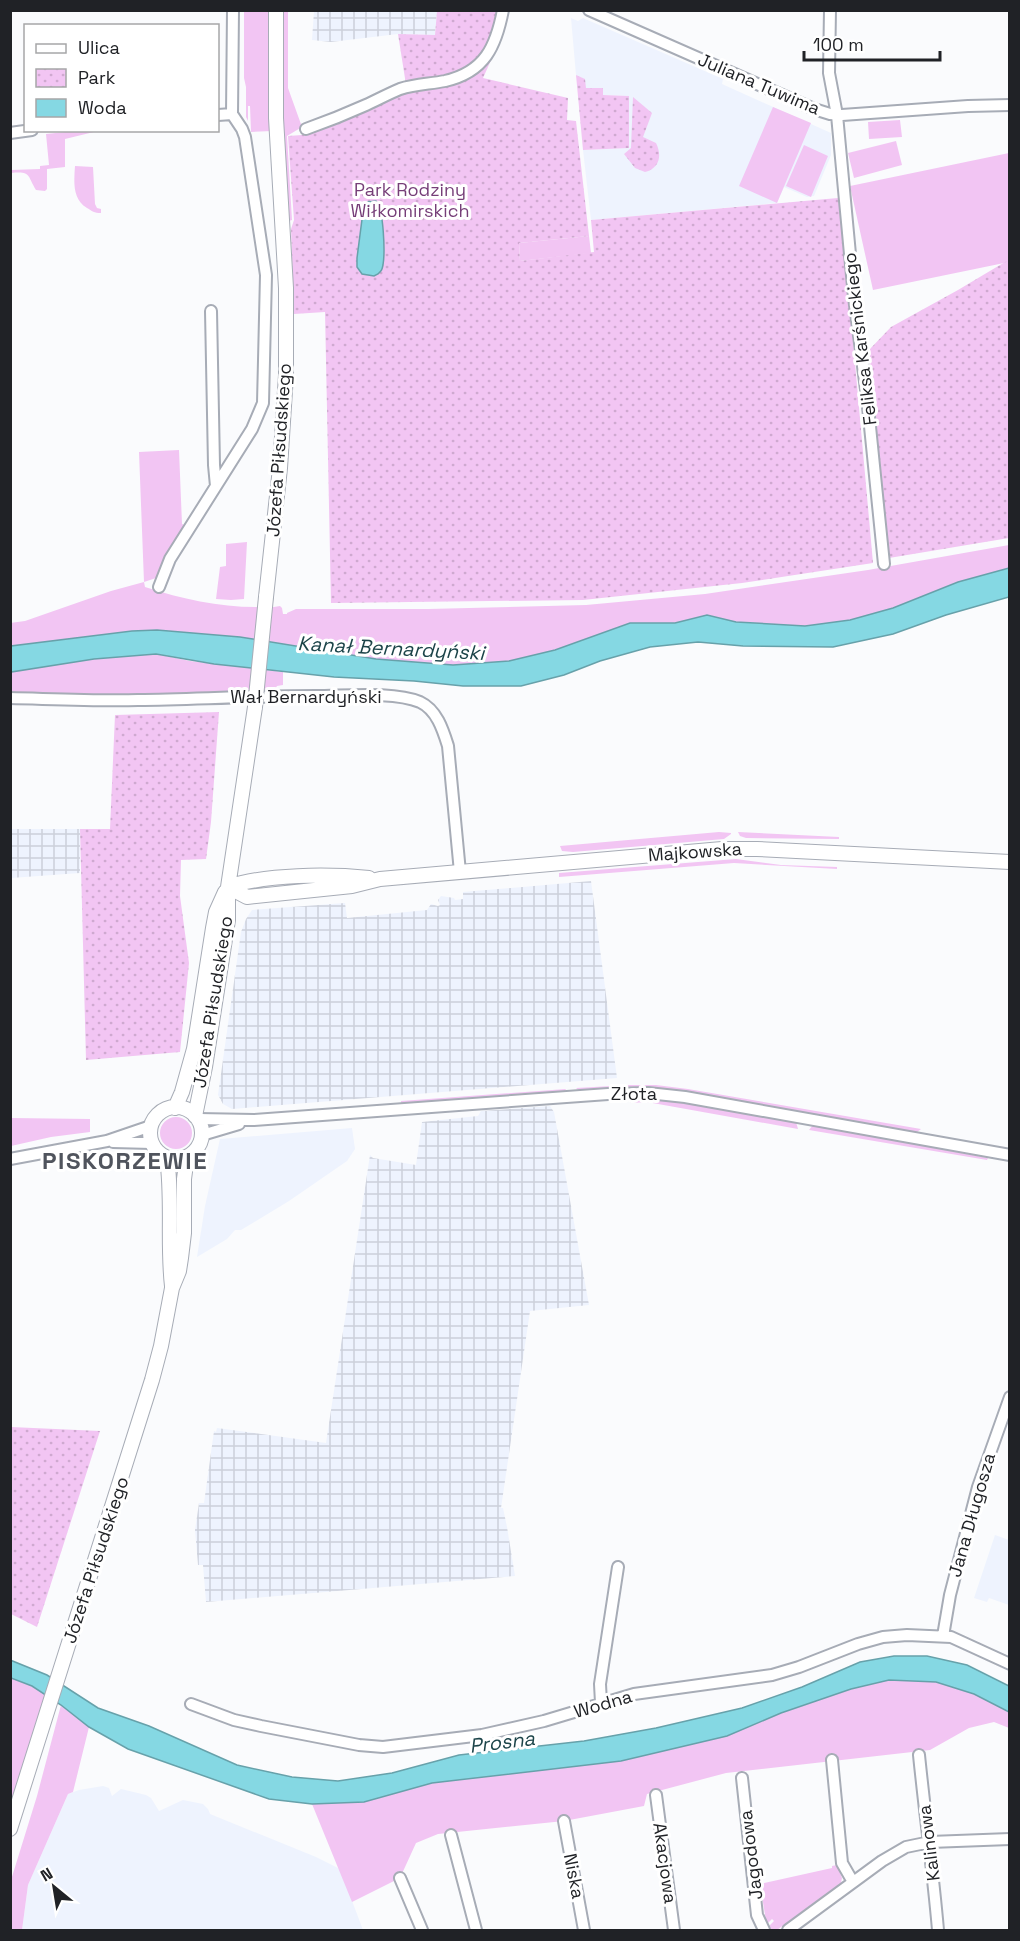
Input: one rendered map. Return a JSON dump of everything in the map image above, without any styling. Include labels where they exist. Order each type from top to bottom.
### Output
[{"type":"main road","name":"Józefa Piłsudskiego","points":[[197,1118],[228,920],[228,887],[255,707],[280,468],[286,375],[285,288],[276,118],[276,10]]},
{"type":"main road","name":"Majkowska","points":[[228,887],[256,879],[332,876],[381,879],[737,849],[1010,862]]},
{"type":"main road","name":"Józefa Piłsudskiego","points":[[175,1108],[192,1059],[216,912],[228,887]]},
{"type":"main road","points":[[175,1108],[186,1110],[197,1118],[202,1135],[199,1145],[187,1157],[167,1158],[158,1152],[152,1143],[151,1126],[160,1113],[175,1108]]},
{"type":"main road","name":"Józefa Piłsudskiego","points":[[10,1829],[148,1396],[161,1346],[172,1288],[179,1271],[183,1244],[183,1193],[187,1157]]},
{"type":"main road","name":"Józefa Piłsudskiego","points":[[167,1158],[169,1260],[172,1288]]},
{"type":"street","points":[[159,587],[170,559],[257,419],[263,403],[265,261],[245,138],[232,114],[233,10]]},
{"type":"street","points":[[306,129],[400,90],[447,80],[463,74],[490,52],[496,39],[503,10]]},
{"type":"street","name":"Juliana Tuwima","points":[[589,10],[814,109],[837,115],[1010,105]]},
{"type":"street","name":"Feliksa Karśnickiego","points":[[830,10],[829,73],[837,115],[884,564]]},
{"type":"street","points":[[219,114],[232,114]]},
{"type":"street","points":[[211,311],[216,486]]},
{"type":"street","name":"Wał Bernardyński","points":[[10,698],[110,700],[375,696],[407,698],[423,703],[434,713],[443,729],[448,746],[460,872]]},
{"type":"street","name":"Złota","points":[[197,1118],[254,1120],[648,1093],[686,1097],[1010,1155]]},
{"type":"street","name":"Złota","points":[[202,1135],[254,1120]]},
{"type":"street","points":[[10,1159],[107,1141],[151,1126]]},
{"type":"street","points":[[107,1141],[152,1143]]},
{"type":"street","name":"Jana Długosza","points":[[943,1636],[950,1595],[976,1496],[1010,1397]]},
{"type":"street","points":[[601,1703],[600,1684],[618,1567]]},
{"type":"street","name":"Wodna","points":[[191,1704],[234,1720],[358,1745],[383,1747],[482,1735],[544,1721],[634,1694],[772,1675],[883,1637],[943,1636],[966,1643],[1010,1664]]},
{"type":"street","name":"Kalinowa","points":[[919,1755],[938,1930]]},
{"type":"street","points":[[832,1761],[842,1863],[853,1882]]},
{"type":"street","name":"Jagodowa","points":[[742,1778],[757,1915],[764,1930]]},
{"type":"street","name":"Akacjowa","points":[[656,1795],[674,1930]]},
{"type":"street","name":"Niska","points":[[564,1821],[584,1930]]},
{"type":"street","points":[[451,1835],[476,1930]]},
{"type":"street","points":[[788,1930],[898,1851],[915,1844],[1010,1839]]},
{"type":"street","points":[[399,1878],[422,1930]]},
{"type":"shaded area","points":[[314,11],[437,11],[435,35],[398,34],[331,42],[312,40]]},
{"type":"shaded area","points":[[571,18],[578,21],[583,18],[723,79],[722,84],[831,133],[831,155],[814,196],[807,197],[784,187],[777,203],[591,220],[583,150],[628,148],[629,96],[602,95],[585,88],[584,79],[576,75]]},
{"type":"shaded area","points":[[11,829],[80,829],[80,873],[11,878]]},
{"type":"shaded area","points":[[591,881],[617,1078],[232,1109],[223,1104],[218,1095],[241,932],[252,910],[345,903],[347,918],[427,910],[431,904],[440,905],[438,900],[441,896],[455,900],[463,899],[463,892]]},
{"type":"shaded area","points":[[550,1106],[554,1112],[589,1305],[530,1311],[501,1508],[503,1508],[507,1527],[515,1576],[206,1602],[203,1565],[198,1565],[195,1530],[199,1503],[204,1503],[214,1431],[216,1432],[217,1428],[326,1443],[370,1155],[373,1158],[416,1165],[422,1122],[478,1116],[481,1111]]},
{"type":"shaded area","points":[[352,1128],[355,1149],[347,1161],[289,1201],[241,1230],[235,1230],[227,1239],[197,1257],[205,1206],[220,1139]]},
{"type":"shaded area","points":[[995,1535],[1009,1540],[1009,1605],[989,1598],[987,1602],[974,1598]]},
{"type":"shaded area","points":[[103,1786],[109,1788],[112,1796],[121,1789],[146,1795],[151,1798],[159,1811],[183,1800],[203,1804],[210,1814],[340,1869],[363,1930],[22,1930],[28,1885],[68,1794]]},
{"type":"green space","points":[[244,11],[271,11],[272,131],[251,132],[250,106],[248,106],[248,121],[246,117]]},
{"type":"green space","points":[[282,11],[288,11],[288,88],[302,127],[287,136],[292,220],[286,222],[281,136]]},
{"type":"green space","name":"Park Rodziny Wiłkomirskich","points":[[437,11],[507,11],[501,38],[483,78],[568,98],[567,120],[576,121],[589,236],[519,243],[520,261],[594,252],[591,220],[838,198],[845,252],[873,563],[742,583],[583,600],[331,603],[325,312],[294,314],[291,229],[294,220],[288,136],[302,135],[407,91],[398,34],[435,35]]},
{"type":"green space","points":[[576,75],[585,79],[586,88],[603,88],[603,95],[629,96],[629,148],[583,150]]},
{"type":"green space","points":[[633,97],[652,113],[643,137],[656,143],[659,152],[657,164],[645,172],[635,168],[624,154],[631,148]]},
{"type":"green space","points":[[773,107],[811,123],[777,203],[739,186]]},
{"type":"green space","points":[[900,120],[902,137],[869,139],[868,122]]},
{"type":"green space","points":[[94,132],[65,139],[65,167],[47,169],[47,189],[45,191],[36,190],[28,175],[11,173],[11,170],[40,169],[40,166],[49,165],[46,134]]},
{"type":"green space","points":[[896,141],[902,165],[854,178],[848,153]]},
{"type":"green space","points":[[804,145],[828,156],[811,197],[786,186]]},
{"type":"green space","points":[[1009,153],[1009,262],[873,290],[850,186]]},
{"type":"green space","points":[[75,166],[93,167],[95,204],[101,209],[101,213],[90,210],[76,195]]},
{"type":"green space","points":[[589,236],[591,253],[520,261],[519,243]]},
{"type":"green space","points":[[1009,261],[1009,538],[889,558],[868,351],[891,327]]},
{"type":"green space","points":[[179,450],[182,524],[187,526],[156,578],[144,582],[139,452]]},
{"type":"green space","points":[[247,542],[244,599],[216,599],[220,567],[226,566],[226,544]]},
{"type":"green space","points":[[1009,545],[1009,568],[958,582],[893,608],[850,620],[805,626],[736,622],[707,615],[675,623],[630,623],[555,650],[509,661],[453,665],[376,659],[240,637],[157,630],[11,646],[10,623],[25,621],[144,582],[145,587],[173,595],[228,606],[280,606],[283,614],[296,609],[428,609],[586,605],[705,594],[868,570]]},
{"type":"green space","points":[[156,654],[190,661],[283,672],[283,685],[277,686],[274,691],[254,689],[229,694],[96,696],[11,693],[11,672],[94,659]]},
{"type":"green space","points":[[219,712],[206,859],[181,860],[180,896],[189,963],[180,1052],[86,1060],[80,829],[110,829],[115,715]]},
{"type":"green space","points":[[719,832],[731,834],[724,839],[573,852],[562,851],[560,846]]},
{"type":"green space","points":[[738,832],[839,837],[839,839],[746,838],[740,836]]},
{"type":"green space","points":[[736,859],[781,865],[837,867],[837,869],[734,863],[559,877],[559,873]]},
{"type":"green space","points":[[656,1085],[688,1089],[921,1129],[917,1132],[670,1090],[625,1088],[580,1091],[576,1088]]},
{"type":"green space","points":[[566,1089],[564,1092],[401,1103],[401,1101]]},
{"type":"green space","points":[[636,1098],[685,1103],[796,1122],[798,1129],[647,1102],[630,1103]]},
{"type":"green space","points":[[176,1117],[188,1121],[192,1133],[188,1145],[176,1149],[164,1145],[160,1133],[164,1121]]},
{"type":"green space","points":[[11,1118],[90,1119],[90,1132],[51,1137],[11,1146]]},
{"type":"green space","points":[[813,1125],[988,1158],[987,1160],[809,1130]]},
{"type":"green space","points":[[11,1427],[100,1431],[37,1627],[11,1614]]},
{"type":"green space","points":[[11,1678],[32,1686],[46,1695],[11,1809]]},
{"type":"green space","points":[[889,1680],[936,1682],[974,1694],[1009,1712],[1009,1728],[994,1722],[969,1728],[930,1750],[726,1773],[647,1794],[644,1806],[564,1821],[438,1834],[416,1843],[400,1878],[352,1902],[312,1804],[361,1802],[432,1783],[560,1768],[727,1736],[779,1714],[851,1689]]},
{"type":"green space","points":[[61,1705],[89,1727],[73,1792],[68,1794],[28,1885],[22,1930],[11,1930],[11,1880],[37,1796]]},
{"type":"green space","points":[[837,1865],[842,1878],[841,1883],[777,1930],[771,1930],[769,1926],[774,1921],[772,1919],[767,1924],[760,1884]]},
{"type":"water","points":[[376,201],[381,213],[384,251],[382,269],[374,276],[362,274],[357,267],[357,258],[364,204]]},
{"type":"water","points":[[1009,568],[1009,597],[946,615],[893,634],[833,647],[743,646],[698,642],[650,647],[600,661],[564,675],[521,686],[463,686],[334,677],[214,664],[156,654],[94,659],[11,672],[11,646],[157,630],[240,637],[376,659],[453,665],[509,661],[555,650],[630,623],[675,623],[707,615],[736,622],[805,626],[850,620],[893,608],[958,582]]},
{"type":"water","points":[[894,1656],[927,1656],[967,1665],[1009,1686],[1009,1712],[974,1694],[936,1682],[889,1680],[851,1689],[781,1713],[727,1736],[621,1761],[432,1783],[364,1802],[312,1804],[269,1799],[128,1749],[89,1727],[32,1686],[11,1678],[10,1660],[47,1675],[98,1708],[149,1726],[237,1765],[292,1777],[338,1781],[392,1773],[459,1755],[584,1741],[656,1728],[742,1708],[802,1687],[860,1662]]},
{"type":"district","name":"PISKORZEWIE","points":[[125,1161]]},
{"type":"water label","name":"Kanał Bernardyński","points":[[391,648]]},
{"type":"water label","name":"Prosna","points":[[502,1742]]}]
